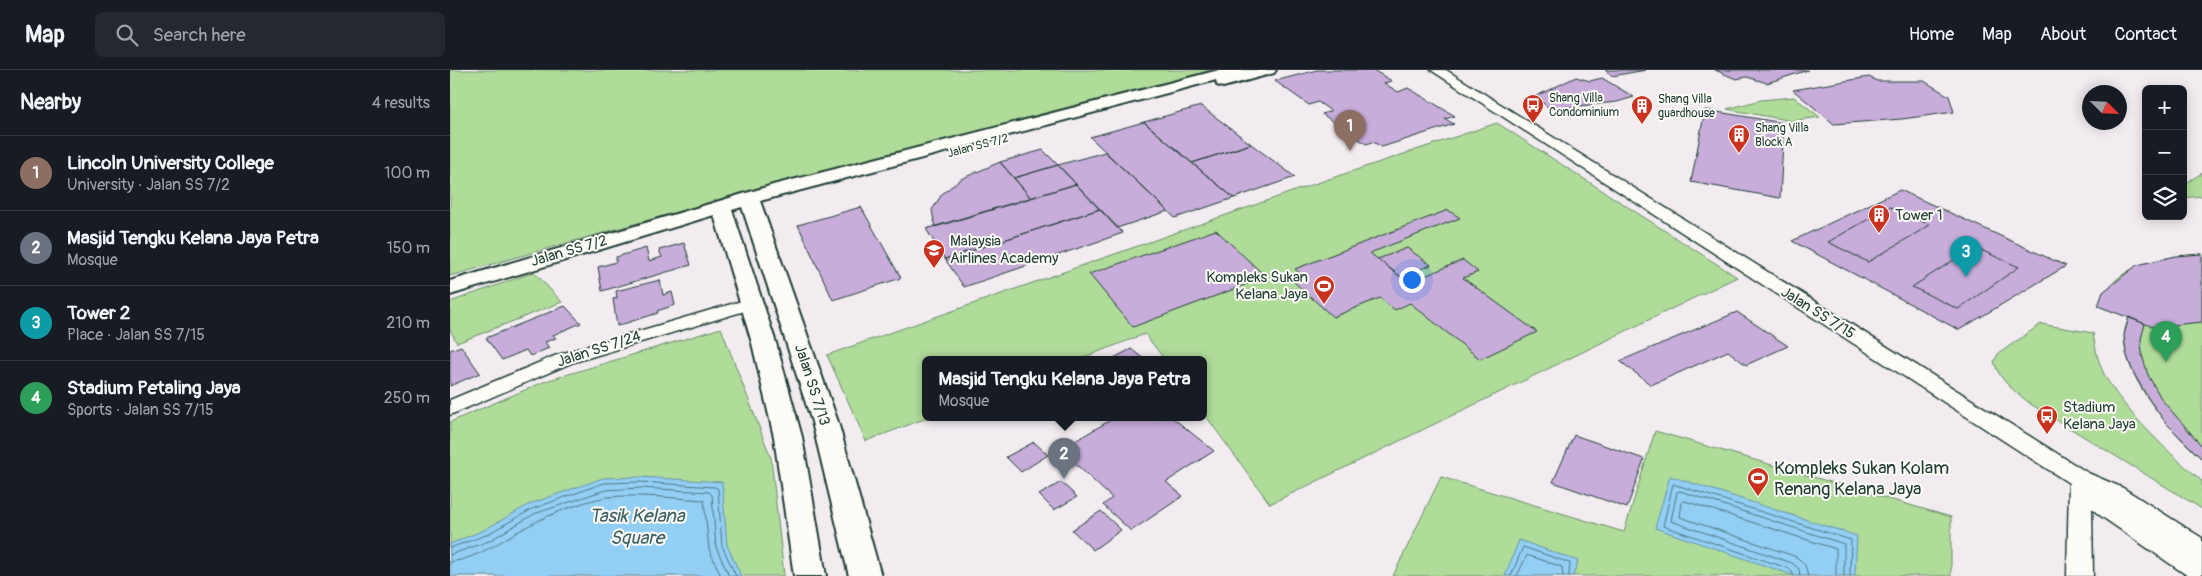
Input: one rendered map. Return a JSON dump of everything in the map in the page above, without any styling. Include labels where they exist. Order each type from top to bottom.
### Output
[{"type":"street","name":"Jalan SS 7/2","points":[[750,202],[1237,70]]},
{"type":"street","name":"Jalan SS 7/2","points":[[450,288],[508,269],[722,209],[1268,70]]},
{"type":"street","name":"Jalan SS 7/15","points":[[1437,70],[2080,480],[2115,494],[2202,551]]},
{"type":"street","name":"Jalan SS 7/13","points":[[750,202],[825,422],[865,576]]},
{"type":"street","points":[[722,209],[764,343],[788,437],[810,576]]},
{"type":"street","name":"Jalan SS 7/24","points":[[450,408],[573,356],[752,303]]},
{"type":"street","points":[[764,343],[792,326]]},
{"type":"street","points":[[2080,480],[2106,508],[2202,572]]},
{"type":"street","points":[[2080,480],[2080,576]]},
{"type":"green space","points":[[450,70],[1218,70],[762,188],[450,276]]},
{"type":"green space","points":[[1794,97],[1820,117],[1792,121],[1727,109],[1761,100]]},
{"type":"green space","name":"Kompleks Sukan Kelana Jaya","points":[[1497,123],[1737,277],[1270,504],[1207,417],[1207,356],[1162,356],[1145,334],[1087,356],[922,356],[922,420],[866,441],[827,355],[1326,180]]},
{"type":"green space","points":[[2202,173],[2202,196],[2187,198],[2187,182]]},
{"type":"green space","points":[[2202,254],[2202,459],[2151,404],[2132,370],[2126,353],[2124,334],[2129,317],[2098,306],[2116,280],[2128,271],[2156,260]]},
{"type":"green space","points":[[534,272],[562,302],[457,343],[450,330],[450,302]]},
{"type":"green space","points":[[2041,324],[2093,333],[2102,369],[2112,388],[2162,445],[2202,481],[2202,509],[2032,405],[2004,381],[1994,362],[1998,354]]},
{"type":"green space","points":[[721,328],[771,458],[784,576],[450,576],[450,422],[546,381]]},
{"type":"green space","name":"Kompleks Sukan Kolam Renang Kelana Jaya","points":[[1655,431],[1951,517],[1951,576],[1393,576],[1441,477],[1624,532]]},
{"type":"water","points":[[1670,476],[1857,536],[1855,576],[1795,576],[1655,528]]},
{"type":"water","name":"Tasik Kelana Square","points":[[640,477],[722,482],[727,545],[741,576],[450,576],[450,544],[484,530],[530,504],[603,478]]},
{"type":"water","points":[[1519,540],[1578,561],[1573,576],[1505,576]]},
{"type":"building","points":[[1317,70],[1373,70],[1392,81],[1384,83],[1398,92],[1408,88],[1455,116],[1445,119],[1454,124],[1382,147],[1373,142],[1366,144],[1322,114],[1331,111],[1318,102],[1309,105],[1275,81]]},
{"type":"building","points":[[1605,70],[1646,70],[1612,76]]},
{"type":"building","points":[[1715,70],[1808,70],[1767,83],[1747,77],[1736,79]]},
{"type":"building","points":[[1576,77],[1590,81],[1602,78],[1634,97],[1617,102],[1551,109],[1534,97]]},
{"type":"building","points":[[1869,77],[1877,81],[1924,81],[1949,96],[1954,112],[1902,119],[1834,124],[1793,90]]},
{"type":"building","points":[[1201,106],[1251,144],[1192,163],[1144,122]]},
{"type":"building","name":"Shang Villa Block A","points":[[1705,110],[1784,123],[1780,198],[1691,182]]},
{"type":"building","points":[[1144,122],[1234,198],[1175,218],[1090,137]]},
{"type":"building","points":[[1251,144],[1295,177],[1234,198],[1192,163]]},
{"type":"building","points":[[1043,150],[1058,165],[1014,178],[1000,162]]},
{"type":"building","points":[[1105,152],[1168,211],[1117,228],[1058,165]]},
{"type":"building","points":[[1000,162],[1031,198],[935,227],[932,210],[942,194],[961,179]]},
{"type":"building","points":[[1058,165],[1076,184],[1031,198],[1014,178]]},
{"type":"building","points":[[1076,184],[1100,209],[945,259],[926,229]]},
{"type":"building","points":[[1900,190],[2066,266],[1959,330],[1792,241]]},
{"type":"building","points":[[861,207],[901,278],[833,300],[798,225]]},
{"type":"building","name":"Tower 1","points":[[1890,207],[1930,225],[1868,262],[1828,242]]},
{"type":"building","points":[[1100,209],[1123,233],[964,287],[945,259]]},
{"type":"building","points":[[1448,210],[1460,218],[1370,253],[1408,283],[1463,260],[1478,272],[1463,278],[1537,332],[1480,359],[1410,303],[1395,310],[1380,298],[1333,317],[1294,282],[1305,278],[1295,269]]},
{"type":"building","points":[[1216,230],[1266,277],[1133,327],[1089,274]]},
{"type":"building","points":[[684,243],[691,265],[602,291],[598,267],[616,262],[616,257],[646,248],[649,261],[662,257],[659,250]]},
{"type":"building","points":[[1974,247],[2019,267],[1958,309],[1912,287]]},
{"type":"building","points":[[1407,248],[1431,265],[1401,277],[1378,259]]},
{"type":"building","points":[[2202,254],[2202,322],[2153,327],[2098,306],[2103,292],[2137,265],[2176,256]]},
{"type":"building","points":[[660,280],[663,295],[672,292],[675,305],[657,311],[658,313],[617,326],[613,299],[617,298],[616,291]]},
{"type":"building","points":[[565,306],[581,323],[553,335],[556,338],[545,342],[549,348],[530,356],[526,350],[502,360],[486,338]]},
{"type":"building","points":[[1737,312],[1788,346],[1746,365],[1728,351],[1651,385],[1620,361]]},
{"type":"building","points":[[2129,317],[2145,324],[2141,339],[2142,355],[2148,375],[2162,400],[2202,446],[2202,459],[2166,423],[2148,398],[2133,372],[2126,353],[2124,335]]},
{"type":"building","points":[[461,346],[480,373],[450,386],[450,350]]},
{"type":"building","points":[[1131,349],[1140,356],[1118,356]]},
{"type":"building","points":[[1109,421],[1177,421],[1214,451],[1166,482],[1183,496],[1131,531],[1103,505],[1112,498],[1066,455],[1080,447],[1073,442]]},
{"type":"building","points":[[1574,435],[1644,459],[1627,508],[1553,482]]},
{"type":"building","points":[[1034,442],[1048,455],[1021,472],[1006,457]]},
{"type":"building","points":[[1061,482],[1077,497],[1054,510],[1039,495]]},
{"type":"building","points":[[1101,511],[1121,530],[1093,550],[1072,530]]},
{"type":"place","name":"Shang Villa Condominium","points":[[1533,124]]},
{"type":"place","name":"Shang Villa guardhouse","points":[[1642,125]]},
{"type":"place","name":"Lincoln University College","points":[[1350,151]]},
{"type":"place","name":"Shang Villa Block A","points":[[1739,154]]},
{"type":"place","name":"Tower 1","points":[[1879,234]]},
{"type":"place","name":"Malaysia Airlines Academy","points":[[934,269]]},
{"type":"place","name":"Tower 2","points":[[1966,277]]},
{"type":"place","name":"Kompleks Sukan Kelana Jaya","points":[[1324,305]]},
{"type":"place","name":"Stadium Petaling Jaya","points":[[2166,362]]},
{"type":"place","name":"Stadium Kelana Jaya","points":[[2047,435]]},
{"type":"place","name":"Masjid Tengku Kelana Jaya Petra","points":[[1064,479]]},
{"type":"place","name":"Kompleks Sukan Kolam Renang Kelana Jaya","points":[[1758,497]]}]
